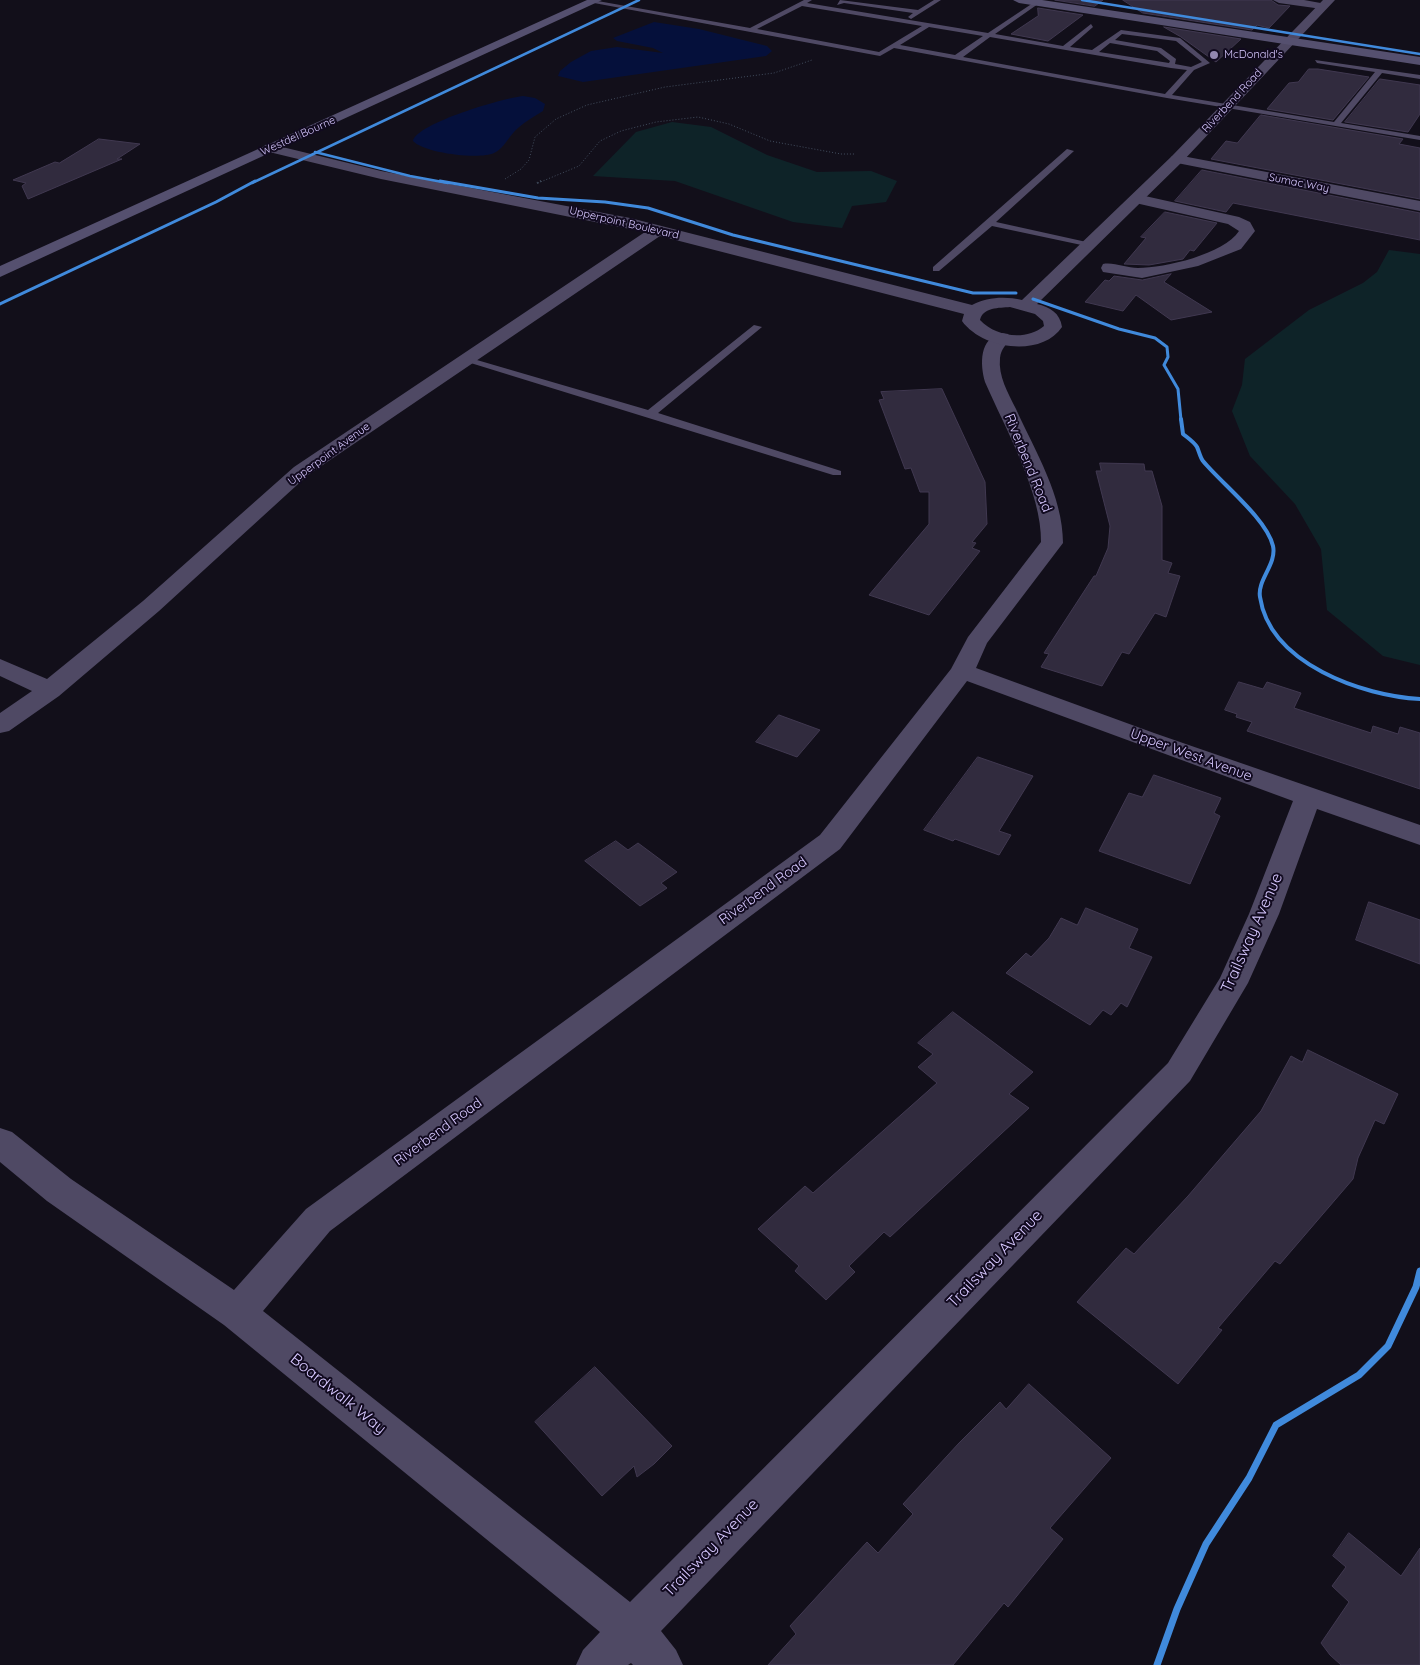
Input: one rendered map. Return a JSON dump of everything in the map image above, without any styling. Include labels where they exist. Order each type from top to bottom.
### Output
[{"type":"main road","points":[[1019,0],[1142,17],[1420,61]]},
{"type":"main road","points":[[1054,0],[1121,11],[1142,17]]},
{"type":"main road","name":"Westdel Bourne","points":[[0,272],[595,1]]},
{"type":"street","points":[[1279,0],[1325,3]]},
{"type":"street","name":"Riverbend Road","points":[[1026,305],[1177,159],[1325,3]]},
{"type":"street","name":"Upperpoint Boulevard","points":[[270,148],[381,175],[606,217],[974,311]]},
{"type":"street","name":"Sumac Way","points":[[1177,159],[1420,206]]},
{"type":"street","points":[[1108,268],[1138,272],[1165,268],[1224,252],[1235,246],[1247,231],[1244,225],[1234,220],[1136,199]]},
{"type":"street","name":"Upperpoint Avenue","points":[[0,725],[50,690],[152,606],[302,471],[658,230]]},
{"type":"street","points":[[998,303],[1026,305],[1048,314],[1052,319],[1053,327],[1045,334],[1031,338],[1002,338],[988,334],[974,326],[971,321],[974,311],[980,307],[998,303]]},
{"type":"street","name":"Riverbend Road","points":[[237,1313],[318,1220],[830,842],[962,672],[976,642],[1052,544],[1052,524],[1043,493],[994,382],[991,370],[989,360],[992,350],[1002,338]]},
{"type":"street","points":[[0,667],[50,690]]},
{"type":"street","name":"Upper West Avenue","points":[[962,672],[1308,797],[1420,835]]},
{"type":"street","name":"Trailsway Avenue","points":[[598,1665],[1179,1072],[1233,983],[1264,914],[1308,797]]},
{"type":"street","name":"Boardwalk Way","points":[[0,1142],[59,1190],[237,1313],[631,1630],[661,1665]]},
{"type":"lane","points":[[751,30],[809,0]]},
{"type":"lane","points":[[887,7],[892,3],[890,0]]},
{"type":"lane","points":[[904,22],[938,0]]},
{"type":"lane","points":[[595,1],[880,54],[927,26]]},
{"type":"lane","points":[[828,9],[842,1],[918,12]]},
{"type":"lane","points":[[956,58],[1036,3]]},
{"type":"lane","points":[[801,4],[1192,69]]},
{"type":"lane","points":[[788,11],[798,13]]},
{"type":"lane","points":[[1064,48],[1091,26]]},
{"type":"lane","points":[[904,32],[914,34]]},
{"type":"lane","points":[[1093,53],[1120,32],[1178,40],[1207,63],[1192,69],[1167,96]]},
{"type":"lane","points":[[1108,41],[1159,49],[1174,60],[1171,66]]},
{"type":"lane","points":[[893,46],[1167,96],[1420,138]]},
{"type":"lane","points":[[1317,61],[1420,78]]},
{"type":"lane","points":[[1338,123],[1380,71]]},
{"type":"lane","points":[[936,268],[990,223],[1070,151]]},
{"type":"lane","points":[[990,223],[1088,245]]},
{"type":"lane","points":[[650,414],[758,327]]},
{"type":"lane","points":[[466,360],[650,414],[837,473]]},
{"type":"path","points":[[484,195],[508,175],[521,169],[529,160],[531,143],[541,130],[572,110],[658,88],[783,71],[812,60],[816,54]]},
{"type":"path","points":[[499,184],[538,183],[579,166],[600,141],[621,131],[656,122],[698,117],[729,124],[770,141],[841,154],[854,154]]},
{"type":"green space","points":[[672,122],[711,127],[767,155],[817,172],[871,171],[897,181],[886,202],[852,206],[842,228],[793,222],[675,181],[593,176],[636,132]]},
{"type":"green space","points":[[1389,250],[1420,254],[1420,665],[1383,656],[1327,610],[1321,549],[1295,504],[1250,456],[1232,411],[1242,385],[1245,359],[1309,310],[1363,283],[1377,272]]},
{"type":"shaded area","points":[[654,22],[699,29],[767,46],[772,51],[766,56],[583,82],[558,76],[560,71],[571,62],[591,51],[617,47],[663,53],[653,48],[617,41],[613,38]]},
{"type":"shaded area","points":[[523,96],[535,98],[545,104],[543,111],[518,128],[501,148],[494,153],[477,156],[452,154],[428,149],[413,141],[418,134],[429,127],[462,112],[498,101]]},
{"type":"building","points":[[1055,0],[1103,0],[1095,6]]},
{"type":"building","points":[[1123,0],[1271,0],[1278,5],[1290,6],[1269,28],[1257,25],[1252,30],[1143,13]]},
{"type":"building","points":[[1038,8],[1083,15],[1048,41],[1011,34],[1038,16]]},
{"type":"building","points":[[1164,27],[1241,39],[1216,62]]},
{"type":"building","points":[[1309,69],[1369,77],[1333,120],[1267,109],[1289,83],[1298,82]]},
{"type":"building","points":[[1380,79],[1420,85],[1420,114],[1408,132],[1345,122]]},
{"type":"building","points":[[1261,115],[1403,139],[1399,144],[1420,148],[1420,199],[1211,159],[1226,141],[1237,143]]},
{"type":"building","points":[[99,139],[140,144],[117,159],[122,159],[28,199],[22,186],[26,183],[13,180],[55,162],[59,163]]},
{"type":"building","points":[[1202,170],[1420,213],[1420,240],[1233,203],[1226,212],[1175,201]]},
{"type":"building","points":[[1165,212],[1217,223],[1194,251],[1190,250],[1183,259],[1149,265],[1124,264],[1146,238],[1141,237]]},
{"type":"building","points":[[1171,274],[1164,282],[1212,312],[1171,320],[1136,295],[1123,311],[1085,302],[1105,280],[1109,281],[1114,276],[1142,280]]},
{"type":"building","points":[[942,389],[985,482],[987,524],[972,542],[976,543],[972,548],[980,551],[929,615],[869,595],[929,524],[929,492],[920,492],[911,468],[905,469],[879,400],[884,399],[881,392]]},
{"type":"building","points":[[1100,463],[1144,464],[1145,471],[1152,471],[1162,506],[1162,560],[1172,563],[1168,573],[1180,576],[1166,617],[1155,613],[1129,654],[1122,652],[1102,686],[1041,667],[1049,654],[1044,653],[1094,576],[1096,576],[1108,548],[1110,526],[1096,471],[1101,471]]},
{"type":"building","points":[[1239,682],[1263,689],[1267,682],[1301,693],[1294,708],[1371,733],[1373,726],[1398,734],[1400,727],[1420,733],[1420,789],[1247,731],[1252,722],[1236,717],[1237,714],[1225,710]]},
{"type":"building","points":[[779,715],[820,730],[797,757],[756,742]]},
{"type":"building","points":[[978,757],[1033,776],[999,831],[1011,835],[999,855],[924,830]]},
{"type":"building","points":[[1154,775],[1221,798],[1214,813],[1220,816],[1190,884],[1099,851],[1129,793],[1142,797]]},
{"type":"building","points":[[616,841],[628,850],[638,843],[677,872],[661,883],[667,888],[640,906],[585,861]]},
{"type":"building","points":[[1369,902],[1420,920],[1420,964],[1356,940]]},
{"type":"building","points":[[1086,908],[1138,929],[1129,948],[1152,957],[1127,1007],[1121,1003],[1111,1015],[1103,1010],[1090,1025],[1006,973],[1026,953],[1031,957],[1049,938],[1061,918],[1077,925]]},
{"type":"building","points":[[953,1012],[1033,1072],[1009,1094],[1029,1108],[890,1237],[884,1232],[849,1266],[855,1272],[826,1300],[795,1271],[799,1266],[758,1229],[805,1186],[813,1193],[937,1083],[918,1067],[933,1054],[918,1043]]},
{"type":"building","points":[[1308,1050],[1398,1094],[1384,1124],[1375,1120],[1358,1158],[1353,1179],[1280,1264],[1275,1261],[1218,1328],[1222,1330],[1178,1384],[1077,1302],[1126,1248],[1134,1254],[1188,1196],[1261,1111],[1291,1056],[1302,1062]]},
{"type":"building","points":[[595,1367],[672,1446],[654,1464],[637,1477],[634,1466],[602,1496],[535,1422]]},
{"type":"building","points":[[1029,1384],[1111,1458],[1050,1528],[1063,1539],[1008,1607],[1004,1603],[953,1665],[768,1665],[796,1634],[790,1626],[867,1542],[878,1553],[913,1514],[903,1504],[1000,1402],[1006,1409]]},
{"type":"building","points":[[1349,1533],[1401,1576],[1420,1548],[1420,1665],[1341,1665],[1321,1643],[1349,1602],[1332,1586],[1346,1567],[1333,1556]]},
{"type":"cycle path","points":[[0,304],[216,202],[278,169],[363,132],[639,0]]},
{"type":"cycle path","points":[[1082,0],[1420,54]]},
{"type":"cycle path","points":[[315,152],[410,176],[490,190],[538,198],[605,202],[648,208],[733,235],[973,293],[1016,293]]},
{"type":"cycle path","points":[[1033,299],[1119,329],[1155,338],[1167,347],[1168,357],[1164,365],[1178,389],[1183,434],[1196,445],[1202,459],[1253,515],[1270,538],[1273,552],[1261,586],[1260,598],[1265,614],[1274,629],[1298,656],[1329,676],[1382,695],[1420,699]]},
{"type":"cycle path","points":[[1157,1665],[1177,1609],[1206,1544],[1249,1478],[1276,1425],[1359,1375],[1388,1346],[1416,1287],[1420,1271]]},
{"type":"place","name":"McDonald's","points":[[1214,55]]}]
